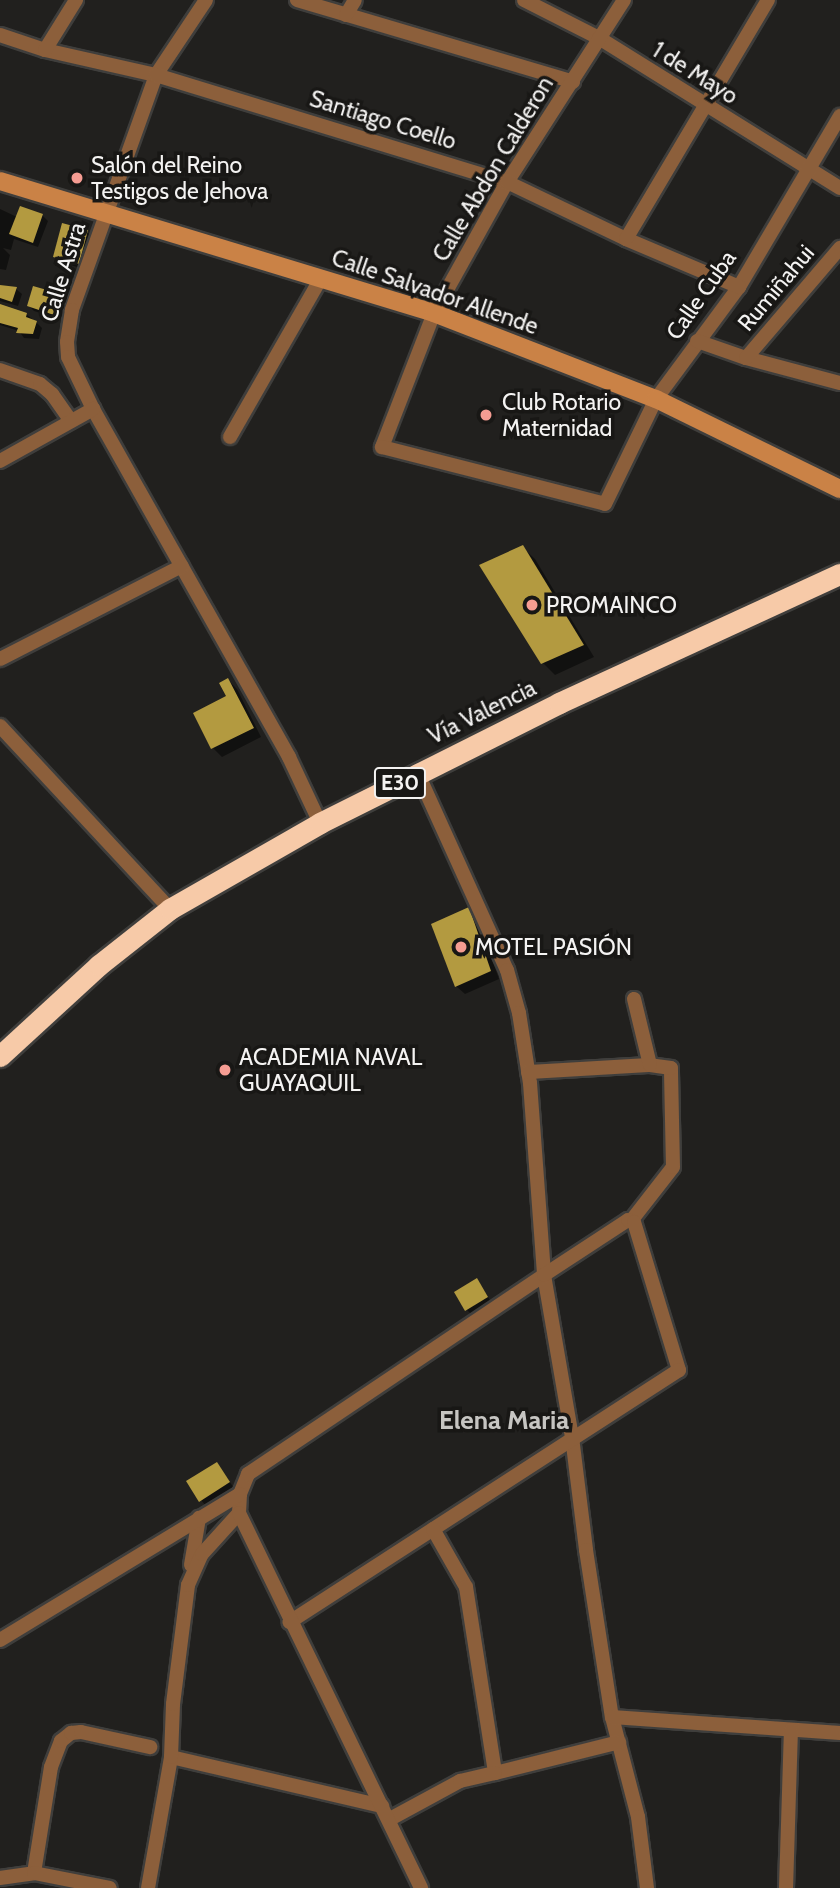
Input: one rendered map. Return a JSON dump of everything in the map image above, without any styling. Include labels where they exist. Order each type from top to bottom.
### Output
[{"type":"highway","name":"Vía Valencia","points":[[0,1056],[99,965],[170,909],[320,823],[559,703],[840,574]]},
{"type":"street","points":[[45,50],[76,0]]},
{"type":"street","name":"Calle Astra","points":[[206,0],[156,75],[105,212],[72,310],[66,342],[68,356],[93,409],[289,757],[320,823]]},
{"type":"street","points":[[297,0],[573,82]]},
{"type":"street","points":[[346,15],[355,0]]},
{"type":"street","name":"1 de Mayo","points":[[524,0],[599,38],[840,188]]},
{"type":"street","name":"Calle Abdon Calderon","points":[[605,504],[382,447],[434,313],[507,182],[624,0]]},
{"type":"street","points":[[626,239],[768,0]]},
{"type":"street","name":"Santiago Coello","points":[[0,34],[45,50],[156,75],[507,182],[626,239],[738,287]]},
{"type":"street","name":"Calle Cuba","points":[[605,504],[656,400],[696,341],[738,287],[840,116]]},
{"type":"street","name":"Calle Salvador Allende","points":[[0,181],[434,313],[656,400],[840,489]]},
{"type":"street","name":"Rumiñahui","points":[[746,358],[840,247]]},
{"type":"street","points":[[230,437],[321,278]]},
{"type":"street","points":[[696,341],[746,358],[840,383]]},
{"type":"street","points":[[0,370],[40,384],[52,394],[71,421]]},
{"type":"street","points":[[0,461],[93,409]]},
{"type":"street","points":[[0,659],[182,566]]},
{"type":"street","points":[[0,726],[170,909]]},
{"type":"street","points":[[418,774],[507,970],[519,1013],[528,1072],[544,1275],[572,1437],[586,1550],[612,1717],[638,1817],[647,1888]]},
{"type":"street","points":[[634,999],[650,1065]]},
{"type":"street","points":[[421,1888],[390,1819],[289,1622],[239,1513],[240,1494],[248,1474],[544,1275],[631,1221],[673,1167],[671,1068],[650,1065],[528,1072]]},
{"type":"street","points":[[289,1622],[680,1367],[631,1221]]},
{"type":"street","points":[[0,1640],[240,1494]]},
{"type":"street","points":[[188,1585],[202,1554],[239,1513]]},
{"type":"street","points":[[148,1888],[171,1757],[173,1694],[199,1518]]},
{"type":"street","points":[[433,1529],[466,1587],[495,1773]]},
{"type":"street","points":[[612,1717],[840,1734]]},
{"type":"street","points":[[786,1888],[791,1730]]},
{"type":"street","points":[[34,1873],[51,1768],[61,1741],[71,1733],[81,1732],[150,1747]]},
{"type":"street","points":[[390,1819],[460,1782],[619,1742]]},
{"type":"street","points":[[171,1757],[382,1806]]},
{"type":"street","points":[[0,1878],[34,1873],[110,1888]]},
{"type":"building","points":[[20,206],[43,214],[33,243],[9,234]]},
{"type":"building","points":[[62,223],[88,230],[79,264],[53,257]]},
{"type":"building","points":[[0,285],[17,287],[12,302],[0,298]]},
{"type":"building","points":[[33,286],[61,294],[54,315],[27,306]]},
{"type":"building","points":[[0,304],[27,313],[26,317],[37,321],[33,334],[16,333],[18,328],[0,323]]},
{"type":"building","name":"PROMAINCO","points":[[523,545],[584,645],[541,664],[479,565]]},
{"type":"building","points":[[228,678],[254,728],[211,749],[193,713],[226,696],[219,683]]},
{"type":"building","name":"MOTEL PASIÓN","points":[[469,907],[491,971],[455,987],[431,924]]},
{"type":"building","points":[[477,1278],[488,1297],[465,1311],[454,1292]]},
{"type":"building","points":[[217,1462],[230,1482],[199,1502],[186,1481]]},
{"type":"place","name":"Salón del Reino Testigos de Jehova","points":[[77,178]]},
{"type":"place","name":"Club Rotario Maternidad","points":[[486,415]]},
{"type":"place","name":"PROMAINCO","points":[[532,605]]},
{"type":"place","name":"MOTEL PASIÓN","points":[[461,947]]},
{"type":"place","name":"ACADEMIA NAVAL GUAYAQUIL","points":[[225,1070]]},
{"type":"district","name":"Elena Maria","points":[[504,1421]]}]
